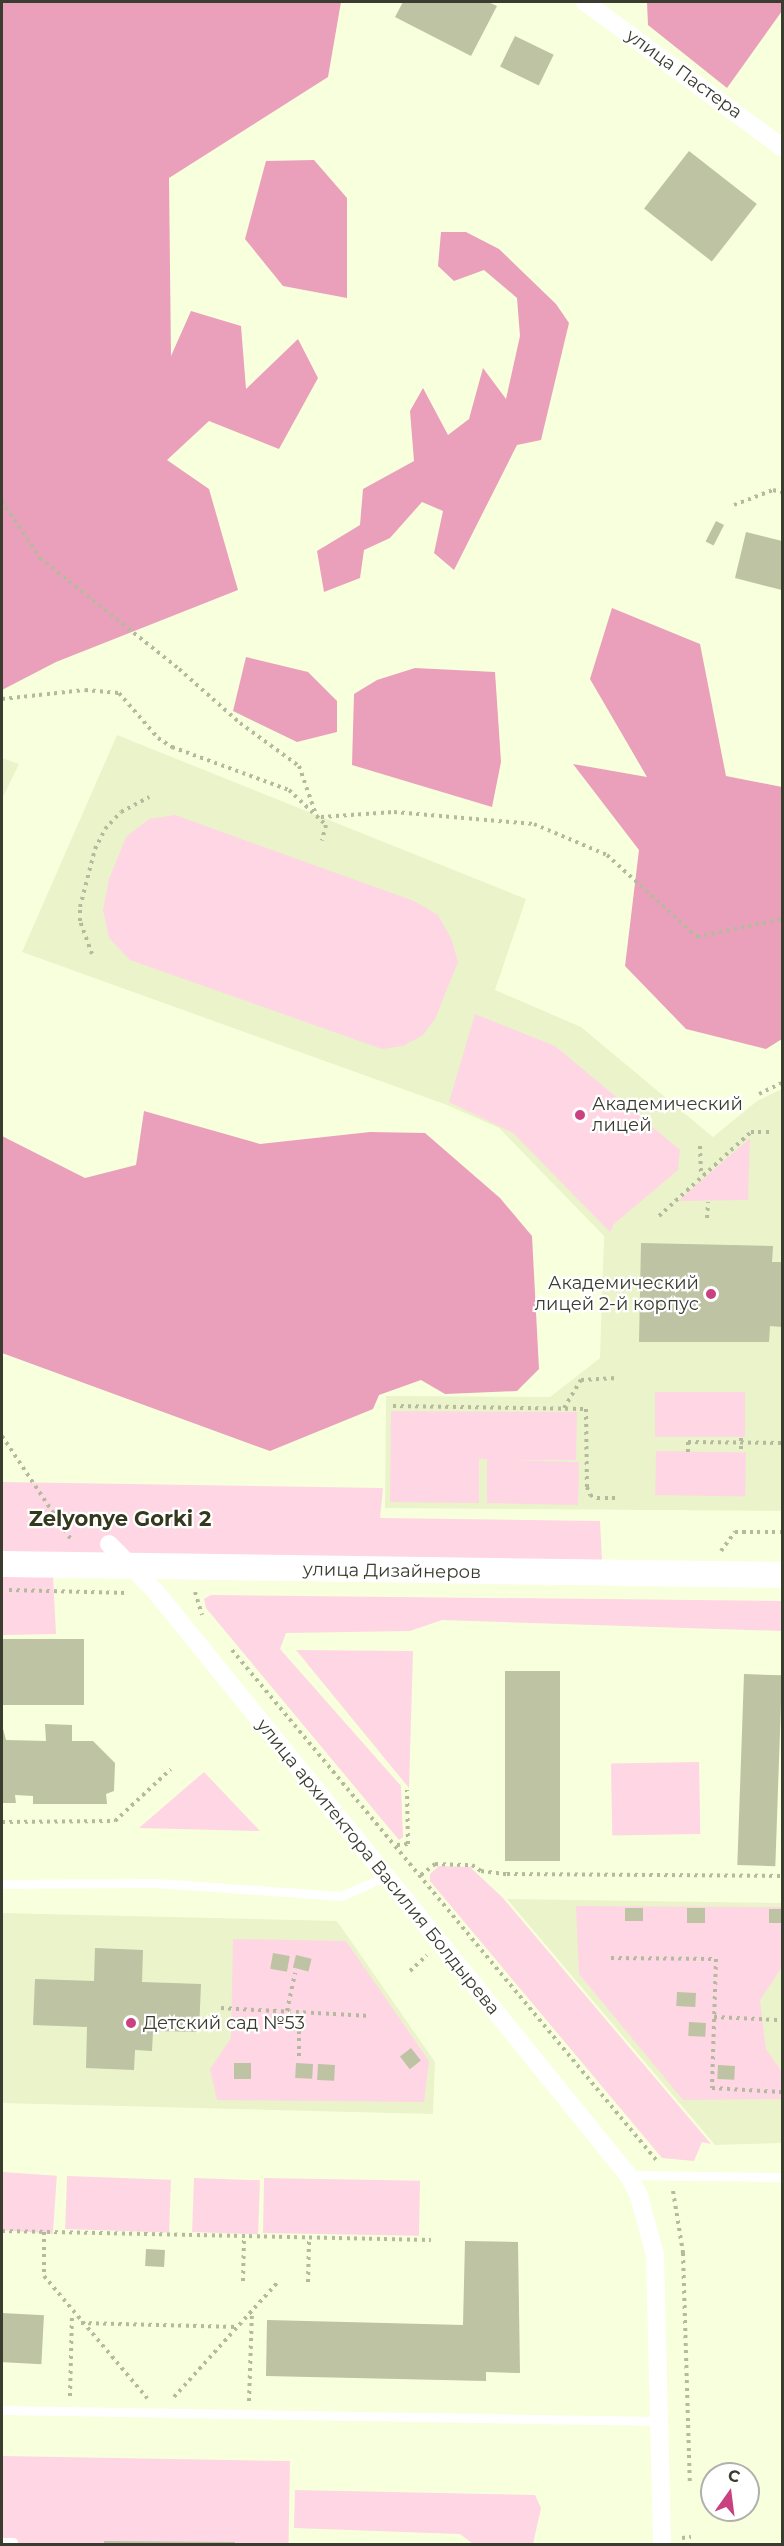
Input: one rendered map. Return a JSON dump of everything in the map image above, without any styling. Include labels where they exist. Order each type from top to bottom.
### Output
[{"type":"street","name":"улица Пастера","points":[[585,2],[783,147]]},
{"type":"street","name":"улица архитектора Василия Болдырева","points":[[109,1544],[156,1592],[628,2175],[639,2196],[655,2255],[658,2421]]},
{"type":"street","name":"улица Дизайнеров","points":[[2,1564],[783,1575]]},
{"type":"street","points":[[658,2421],[663,2544]]},
{"type":"lane","points":[[2,1884],[156,1883],[341,1896],[385,1877]]},
{"type":"lane","points":[[628,2175],[783,2177]]},
{"type":"lane","points":[[2,2410],[658,2421]]},
{"type":"lane","points":[[2,2542],[13,2542]]},
{"type":"path","points":[[734,505],[773,490],[783,492]]},
{"type":"path","points":[[2,501],[40,558],[179,669],[240,723],[299,766],[315,812]]},
{"type":"path","points":[[2,699],[85,690],[119,693],[158,738],[172,747],[289,790],[327,825],[322,840]]},
{"type":"path","points":[[92,954],[80,921],[80,907],[95,849],[105,829],[121,812],[149,797]]},
{"type":"path","points":[[321,817],[394,812],[534,824],[607,855],[697,937],[783,919]]},
{"type":"path","points":[[759,1094],[783,1083]]},
{"type":"path","points":[[659,1216],[701,1174],[750,1132],[773,1132]]},
{"type":"path","points":[[700,1146],[701,1174]]},
{"type":"path","points":[[707,1218],[708,1202]]},
{"type":"path","points":[[564,1408],[581,1380],[617,1378]]},
{"type":"path","points":[[393,1406],[586,1409],[586,1470],[590,1495],[617,1498]]},
{"type":"path","points":[[2,1436],[75,1544]]},
{"type":"path","points":[[741,1438],[741,1453]]},
{"type":"path","points":[[688,1452],[688,1440],[741,1444],[781,1443]]},
{"type":"path","points":[[2,1590],[102,1593]]},
{"type":"path","points":[[2,1822],[115,1821],[171,1769]]},
{"type":"path","points":[[396,1845],[408,1844],[407,1790]]},
{"type":"path","points":[[421,1875],[435,1864],[472,1865],[481,1871],[507,1874],[783,1876]]},
{"type":"path","points":[[611,1958],[716,1959],[712,2088],[783,2092]]},
{"type":"path","points":[[287,2011],[295,1973]]},
{"type":"path","points":[[221,2008],[371,2016]]},
{"type":"path","points":[[298,2056],[299,2012]]},
{"type":"path","points":[[714,2018],[778,2020]]},
{"type":"path","points":[[2,2231],[309,2240],[431,2240]]},
{"type":"path","points":[[44,2232],[44,2276],[72,2313],[160,2412],[278,2282]]},
{"type":"path","points":[[243,2281],[244,2237]]},
{"type":"path","points":[[308,2282],[309,2240]]},
{"type":"path","points":[[248,2414],[252,2312]]},
{"type":"path","points":[[70,2411],[72,2313]]},
{"type":"path","points":[[81,2323],[238,2327]]},
{"type":"shaded area","points":[[2,2],[341,2],[328,77],[169,178],[171,356],[191,311],[241,326],[246,389],[298,339],[318,378],[279,449],[209,421],[167,460],[209,489],[238,590],[56,662],[2,690]]},
{"type":"shaded area","points":[[647,2],[782,2],[782,11],[727,88],[648,25]]},
{"type":"shaded area","points":[[314,160],[347,198],[347,298],[283,286],[245,239],[266,161]]},
{"type":"shaded area","points":[[441,232],[466,232],[499,249],[556,304],[569,323],[541,440],[517,445],[454,570],[434,553],[443,511],[422,502],[390,538],[364,550],[360,578],[324,592],[317,551],[360,525],[363,489],[414,461],[410,411],[423,388],[448,435],[469,419],[483,368],[506,399],[520,336],[517,298],[484,270],[454,281],[438,266]]},
{"type":"shaded area","points":[[612,608],[700,644],[726,776],[782,787],[782,1039],[766,1049],[686,1029],[625,966],[639,850],[573,764],[647,777],[590,679]]},
{"type":"shaded area","points":[[246,657],[308,672],[337,701],[337,732],[297,742],[233,711]]},
{"type":"shaded area","points":[[415,668],[495,672],[501,762],[492,807],[352,765],[354,694],[377,680]]},
{"type":"shaded area","name":"Академический лицей","points":[[117,735],[526,899],[495,990],[581,1027],[713,1137],[757,1101],[782,1089],[782,1511],[385,1508],[386,1396],[550,1397],[600,1358],[604,1236],[499,1128],[447,1105],[22,952]]},
{"type":"shaded area","points":[[2,758],[19,764],[2,799]]},
{"type":"shaded area","points":[[175,815],[414,901],[438,915],[451,938],[458,962],[435,1019],[423,1035],[403,1046],[382,1049],[130,960],[109,938],[103,910],[109,879],[126,837],[149,819]]},
{"type":"shaded area","points":[[475,1014],[555,1046],[680,1150],[678,1170],[614,1224],[610,1232],[513,1133],[449,1102]]},
{"type":"shaded area","points":[[144,1111],[260,1144],[370,1132],[425,1133],[500,1198],[532,1236],[539,1369],[517,1391],[445,1394],[421,1380],[379,1395],[373,1409],[270,1451],[2,1353],[2,1136],[85,1178],[136,1165]]},
{"type":"shaded area","points":[[750,1138],[748,1200],[678,1201]]},
{"type":"shaded area","points":[[655,1392],[745,1392],[745,1437],[655,1437]]},
{"type":"shaded area","points":[[391,1411],[577,1412],[576,1460],[511,1460],[579,1462],[578,1505],[487,1503],[487,1459],[479,1459],[479,1503],[390,1502]]},
{"type":"shaded area","points":[[656,1451],[746,1453],[745,1497],[655,1495]]},
{"type":"shaded area","points":[[2,1482],[383,1488],[380,1518],[600,1521],[602,1560],[52,1556],[56,1634],[2,1635]]},
{"type":"shaded area","points":[[211,1595],[782,1601],[782,1631],[442,1620],[410,1631],[286,1633],[280,1649],[401,1786],[403,1837],[399,1840],[206,1608],[204,1599]]},
{"type":"shaded area","points":[[296,1650],[413,1651],[409,1788]]},
{"type":"shaded area","points":[[699,1762],[700,1834],[612,1836],[611,1764]]},
{"type":"shaded area","points":[[204,1772],[260,1831],[139,1828]]},
{"type":"shaded area","points":[[439,1866],[470,1867],[503,1898],[711,2144],[702,2142],[694,2161],[662,2158],[430,1881],[430,1874]]},
{"type":"shaded area","points":[[507,1899],[782,1903],[782,2143],[715,2145]]},
{"type":"shaded area","points":[[576,1906],[782,1907],[782,1967],[760,2000],[766,2049],[782,2072],[782,2099],[683,2100],[579,1974]]},
{"type":"shaded area","points":[[2,1913],[337,1921],[435,2062],[433,2114],[2,2103]]},
{"type":"shaded area","points":[[233,1939],[346,1941],[429,2061],[424,2102],[217,2100],[210,2069],[231,2038]]},
{"type":"shaded area","points":[[2,2172],[57,2176],[53,2234],[2,2230]]},
{"type":"shaded area","points":[[67,2176],[171,2180],[169,2233],[65,2229]]},
{"type":"shaded area","points":[[194,2178],[260,2180],[258,2234],[192,2232]]},
{"type":"shaded area","points":[[264,2178],[420,2181],[419,2236],[263,2233]]},
{"type":"shaded area","points":[[2,2456],[290,2461],[289,2544],[2,2544]]},
{"type":"shaded area","points":[[295,2490],[535,2495],[541,2508],[533,2544],[473,2544],[460,2534],[294,2528]]},
{"type":"building","points":[[403,2],[488,2],[497,6],[471,56],[395,17]]},
{"type":"building","points":[[515,36],[554,55],[539,85],[500,67]]},
{"type":"building","points":[[689,151],[757,204],[712,261],[644,209]]},
{"type":"building","points":[[716,521],[724,525],[714,546],[706,541]]},
{"type":"building","points":[[746,532],[782,541],[782,590],[735,578]]},
{"type":"building","name":"Академический лицей 2-й корпус","points":[[641,1243],[773,1246],[772,1262],[782,1262],[782,1327],[770,1326],[769,1342],[639,1342]]},
{"type":"building","points":[[2,1639],[84,1639],[84,1705],[2,1705]]},
{"type":"building","points":[[505,1671],[560,1671],[560,1861],[505,1861]]},
{"type":"building","points":[[744,1674],[782,1675],[775,1866],[737,1865]]},
{"type":"building","points":[[45,1724],[72,1725],[72,1741],[93,1741],[115,1763],[114,1791],[106,1794],[107,1804],[33,1804],[33,1796],[15,1795],[16,1803],[2,1803],[2,1725],[6,1740],[46,1741]]},
{"type":"building","points":[[625,1908],[643,1908],[643,1921],[625,1921]]},
{"type":"building","points":[[687,1908],[705,1908],[705,1923],[687,1923]]},
{"type":"building","points":[[769,1909],[782,1909],[782,1923],[769,1923]]},
{"type":"building","points":[[95,1948],[143,1950],[142,1982],[201,1984],[199,2032],[153,2031],[152,2051],[135,2050],[134,2070],[86,2068],[87,2027],[33,2025],[35,1979],[94,1981]]},
{"type":"building","points":[[273,1953],[290,1956],[287,1972],[270,1969]]},
{"type":"building","points":[[296,1955],[312,1959],[308,1971],[293,1968]]},
{"type":"building","points":[[677,1992],[696,1993],[695,2007],[676,2006]]},
{"type":"building","points":[[689,2022],[706,2023],[705,2037],[688,2036]]},
{"type":"building","points":[[411,2048],[421,2061],[410,2069],[400,2057]]},
{"type":"building","points":[[234,2063],[251,2063],[251,2079],[234,2079]]},
{"type":"building","points":[[296,2063],[313,2064],[312,2079],[295,2078]]},
{"type":"building","points":[[318,2064],[335,2065],[334,2081],[317,2080]]},
{"type":"building","points":[[718,2065],[735,2066],[734,2080],[717,2079]]},
{"type":"building","points":[[465,2241],[518,2242],[520,2373],[486,2372],[486,2381],[266,2376],[267,2320],[463,2325]]},
{"type":"building","points":[[146,2249],[165,2250],[164,2267],[145,2266]]},
{"type":"building","points":[[2,2313],[44,2315],[41,2364],[2,2362]]},
{"type":"building","points":[[104,2541],[235,2542],[235,2544],[104,2544]]},
{"type":"place","name":"Академический лицей","points":[[580,1115]]},
{"type":"place","name":"Академический лицей 2-й корпус","points":[[711,1294]]},
{"type":"place","name":"Детский сад №53","points":[[131,2023]]},
{"type":"district","name":"Zelyonye Gorki 2","points":[[120,1519]]}]
